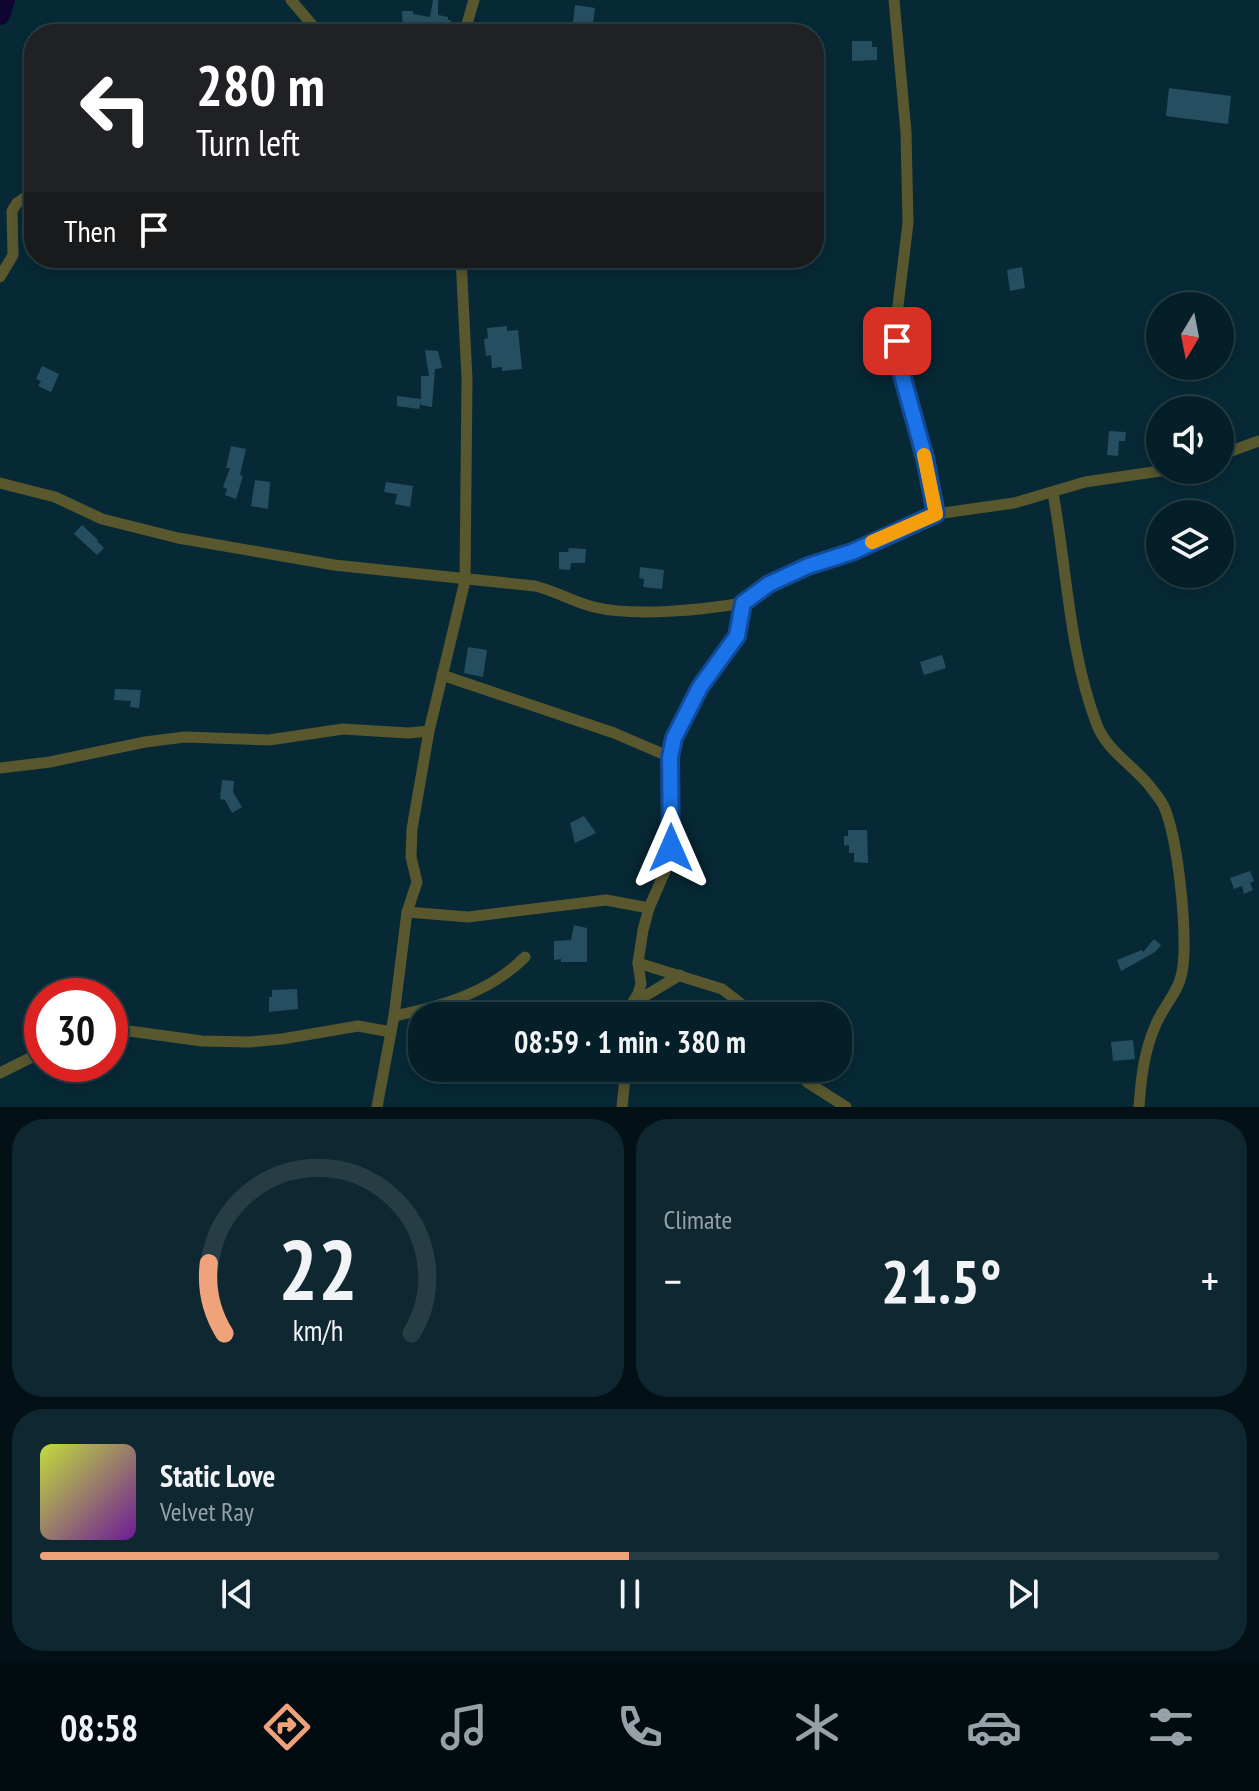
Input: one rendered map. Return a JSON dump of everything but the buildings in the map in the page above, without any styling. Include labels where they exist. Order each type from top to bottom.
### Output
[{"type":"street","points":[[291,0],[311,24]]},
{"type":"street","points":[[467,24],[474,0]]},
{"type":"street","points":[[894,0],[906,132],[908,223],[897,314],[897,341],[899,364],[925,458],[936,514]]},
{"type":"street","points":[[0,277],[13,255],[12,211],[24,198]]},
{"type":"street","points":[[377,1107],[394,1016],[407,912],[417,882],[411,857],[412,829],[429,731],[465,581],[467,379],[461,268]]},
{"type":"street","points":[[1234,450],[1259,441]]},
{"type":"street","points":[[0,483],[55,497],[102,519],[178,538],[334,565],[555,591],[593,607],[615,611],[718,607],[743,603],[769,584],[808,566],[852,552],[936,514],[1014,503],[1085,482],[1146,473]]},
{"type":"street","points":[[1053,493],[1072,620],[1094,719],[1098,730],[1164,805],[1172,830],[1182,916],[1182,976],[1148,1046],[1141,1077],[1139,1107]]},
{"type":"street","points":[[466,557],[486,581]]},
{"type":"street","points":[[635,1002],[641,984],[638,963],[649,908],[666,869],[671,848],[670,757],[677,730],[700,687],[737,636],[743,603]]},
{"type":"street","points":[[442,675],[614,733],[670,757]]},
{"type":"street","points":[[0,768],[185,737],[249,741],[311,736],[343,729],[408,733],[429,731]]},
{"type":"street","points":[[407,912],[468,917],[606,900],[649,908]]},
{"type":"street","points":[[394,1016],[451,1002],[483,988],[509,973],[525,957]]},
{"type":"street","points":[[638,963],[722,989],[739,1002]]},
{"type":"street","points":[[637,1002],[680,975]]},
{"type":"street","points":[[128,1031],[202,1041],[249,1042],[358,1026],[391,1032]]},
{"type":"street","points":[[0,1073],[24,1061]]},
{"type":"street","points":[[622,1107],[625,1082]]},
{"type":"street","points":[[807,1082],[846,1107]]},
{"type":"waterway","points":[[0,15],[5,0]]},
{"type":"slow traffic","points":[[872,542],[936,514],[924,455]]},
{"type":"route","points":[[671,848],[670,757],[674,738],[700,687],[737,636],[743,603],[769,584],[808,566],[852,552],[936,514],[925,458],[899,364],[897,341]]}]
